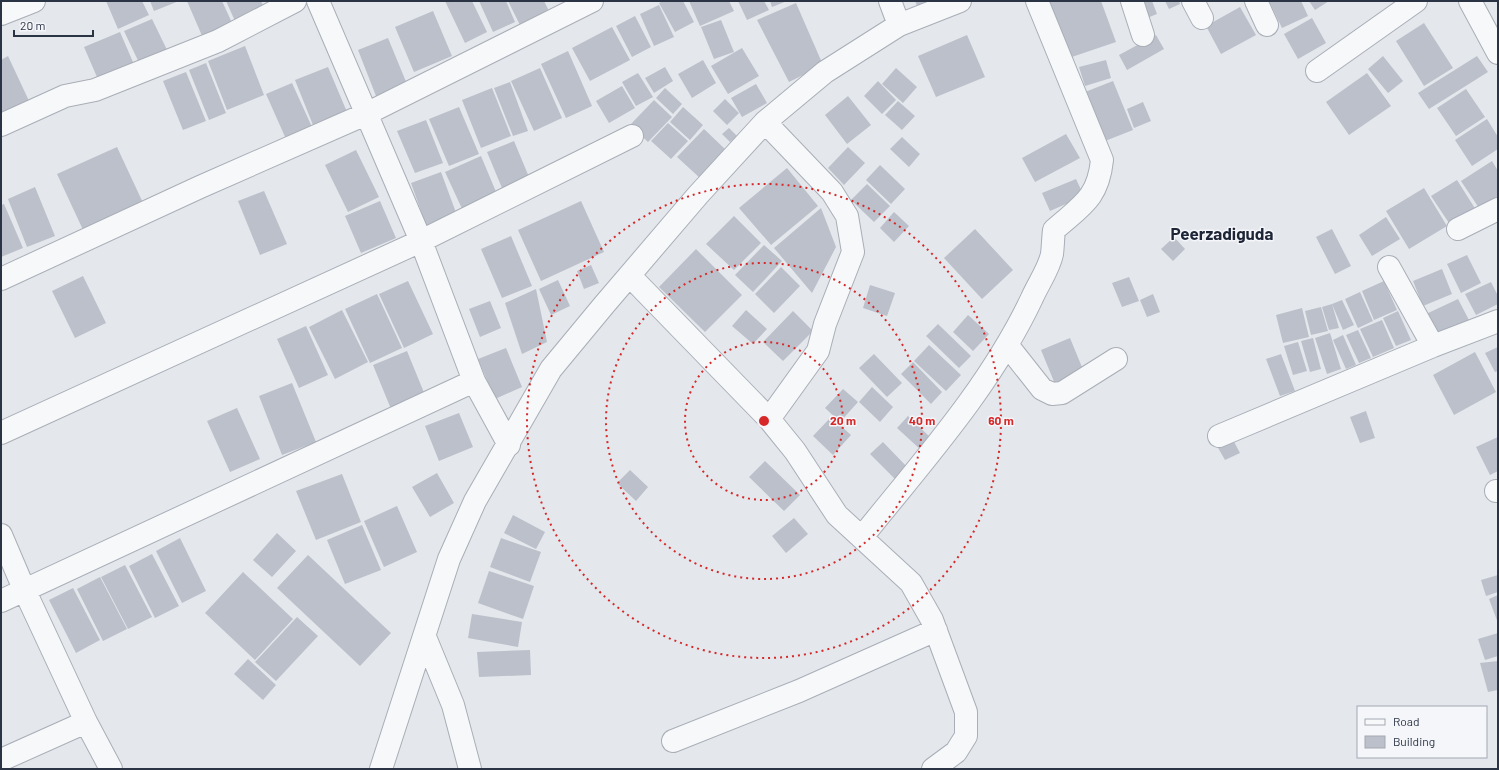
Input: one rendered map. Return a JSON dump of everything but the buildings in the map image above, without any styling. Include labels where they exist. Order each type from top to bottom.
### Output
[{"type":"street","points":[[1,14],[34,1]]},
{"type":"street","points":[[1,125],[65,96],[94,90],[218,41],[295,1]]},
{"type":"street","points":[[318,1],[421,241],[474,381],[509,445]]},
{"type":"street","points":[[1,279],[200,187],[366,114],[592,1]]},
{"type":"street","points":[[890,1],[899,25]]},
{"type":"street","points":[[381,769],[449,559],[475,501],[552,370],[698,195],[766,122],[825,72],[899,25],[960,1]]},
{"type":"street","points":[[862,537],[945,434],[1008,346],[1048,267],[1052,254],[1054,230],[1090,199],[1100,178],[1102,160],[1037,1]]},
{"type":"street","points":[[1132,1],[1143,35]]},
{"type":"street","points":[[1256,1],[1267,25]]},
{"type":"street","points":[[1317,71],[1416,1]]},
{"type":"street","points":[[1470,1],[1498,53]]},
{"type":"street","points":[[766,122],[832,192],[847,216],[853,252],[825,324],[818,351],[769,419]]},
{"type":"street","points":[[1,433],[421,241],[632,136]]},
{"type":"street","points":[[1458,229],[1498,209]]},
{"type":"street","points":[[1389,267],[1433,346]]},
{"type":"street","points":[[630,276],[769,419],[795,451],[837,514],[911,583],[936,630],[966,712],[966,736],[956,752],[933,769]]},
{"type":"street","points":[[1219,436],[1433,346],[1498,321]]},
{"type":"street","points":[[1008,346],[1042,389],[1052,394],[1062,393],[1116,359]]},
{"type":"street","points":[[1,601],[24,589],[348,441],[474,381]]},
{"type":"street","points":[[1,535],[24,589],[86,722],[111,769]]},
{"type":"street","points":[[673,741],[799,691],[936,630]]},
{"type":"street","points":[[425,637],[453,705],[470,769]]},
{"type":"street","points":[[1,760],[86,722]]},
{"type":"district","name":"Peerzadiguda","points":[[1222,233]]}]
